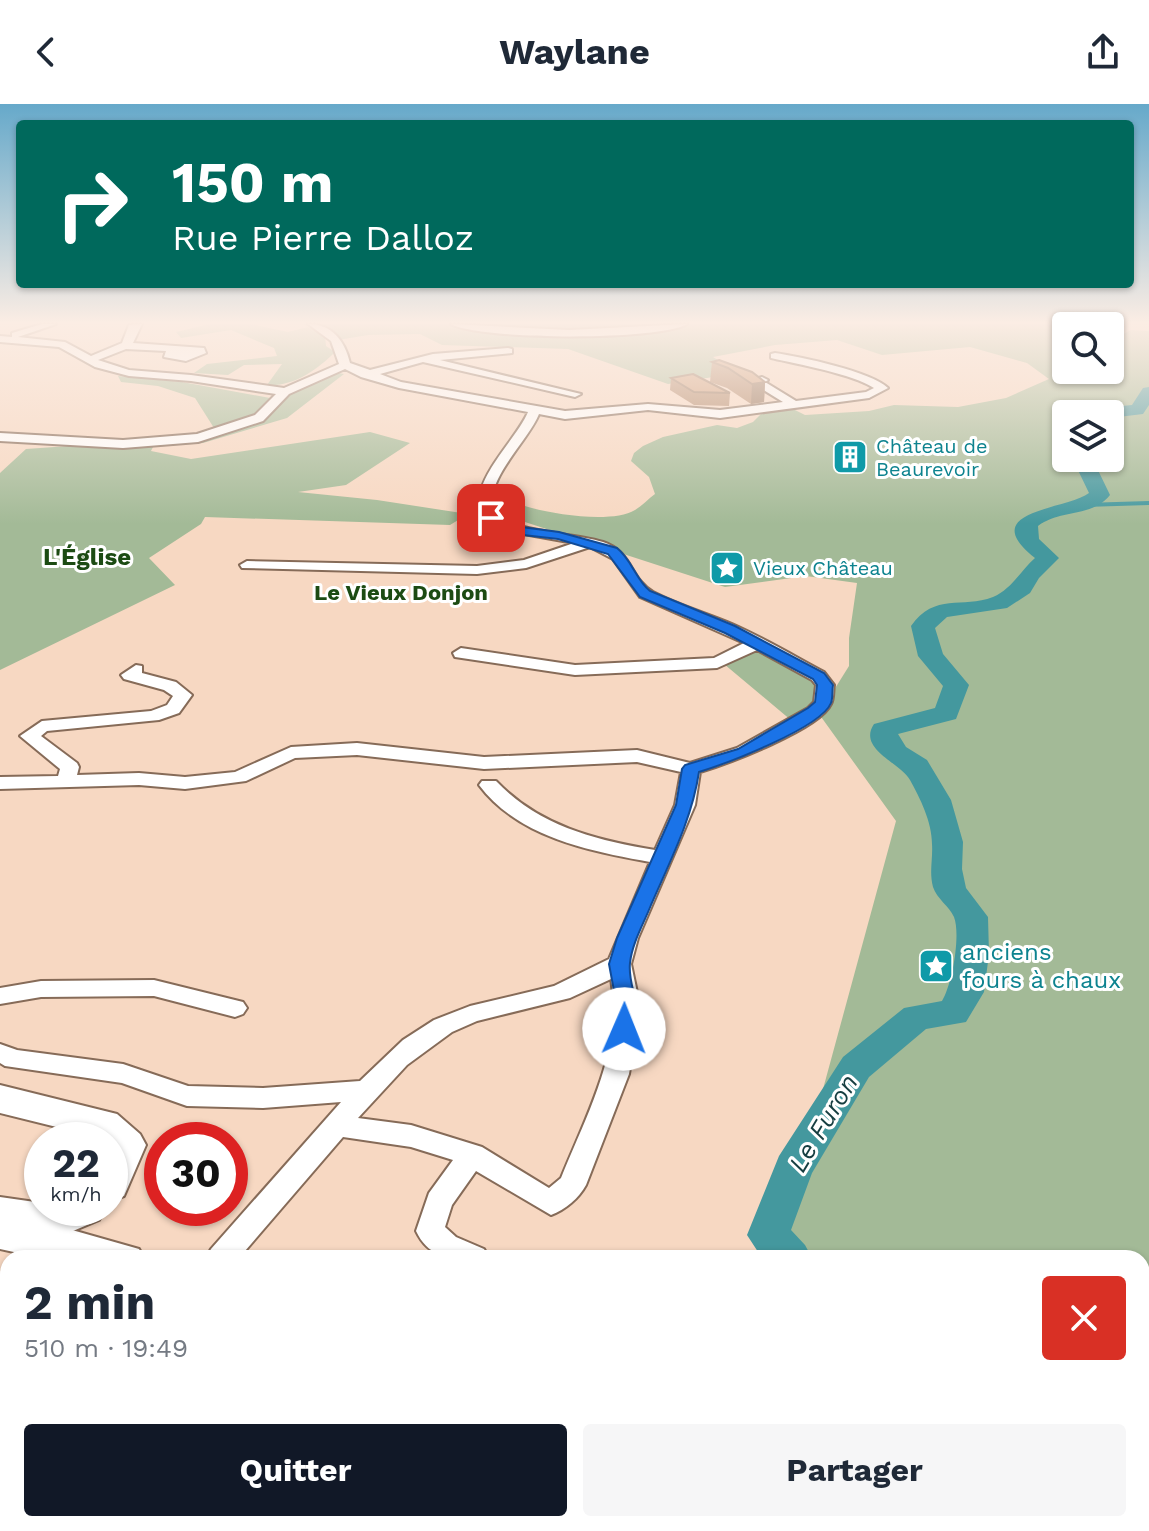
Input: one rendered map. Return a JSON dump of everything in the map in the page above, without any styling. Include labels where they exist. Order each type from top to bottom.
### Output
[{"type":"main road","points":[[0,1099],[96,1122]]},
{"type":"main road","points":[[0,1214],[24,1218]]},
{"type":"street","points":[[276,391],[285,392]]},
{"type":"street","points":[[0,437],[123,444],[198,438],[259,418],[288,391]]},
{"type":"street","points":[[428,391],[571,415],[648,407],[711,414],[749,411],[869,395],[880,391]]},
{"type":"street","points":[[560,391],[575,394]]},
{"type":"street","points":[[771,391],[792,403]]},
{"type":"street","points":[[734,400],[749,411]]},
{"type":"street","points":[[0,783],[139,779],[185,783],[226,779],[239,777],[291,753],[344,749],[484,763],[637,756],[691,769],[744,752],[823,703],[825,685],[818,676],[730,629],[645,594],[638,588],[620,557],[589,543],[510,530],[491,518],[485,502],[489,484],[520,440],[534,411]]},
{"type":"street","points":[[247,565],[477,570],[526,564],[589,543]]},
{"type":"street","points":[[461,653],[575,670],[717,663],[756,644]]},
{"type":"street","points":[[66,782],[70,767],[29,736],[42,726],[153,716],[173,709],[183,695],[170,686],[130,675],[136,670]]},
{"type":"street","points":[[337,1126],[411,1136],[472,1155],[551,1203],[572,1185],[616,1074],[628,1007],[619,964],[627,938],[685,805],[691,769]]},
{"type":"street","points":[[489,785],[502,802],[566,837],[662,858]]},
{"type":"street","points":[[228,1250],[364,1091],[385,1069],[440,1027],[473,1012],[552,996],[588,982],[619,964]]},
{"type":"street","points":[[0,996],[41,989],[154,988],[235,1008]]},
{"type":"street","points":[[0,1053],[14,1059],[123,1074],[187,1096],[263,1098],[364,1091]]},
{"type":"street","points":[[455,1250],[430,1231],[439,1201],[472,1155]]},
{"type":"street","points":[[0,1237],[23,1242],[65,1240],[101,1250]]},
{"type":"green space","points":[[172,391],[229,391],[270,398],[252,415],[214,428],[195,398]]},
{"type":"green space","points":[[294,391],[323,391],[287,418],[203,443],[153,447],[247,424]]},
{"type":"green space","points":[[1023,391],[1149,391],[1149,1250],[779,1250],[896,821],[819,714],[849,666],[849,638],[857,583],[806,576],[725,587],[500,514],[491,496],[550,512],[597,517],[625,514],[655,494],[649,477],[631,461],[634,453],[663,437],[717,425],[737,428],[753,422],[771,409],[789,407],[805,415],[869,411],[894,405],[958,407],[1006,398]]},
{"type":"green space","points":[[370,432],[410,443],[346,485],[298,492],[468,514],[450,525],[205,517],[201,524],[149,558],[175,585],[0,670],[0,473],[26,449],[83,445],[153,447],[151,451],[191,459]]},
{"type":"green space","points":[[754,651],[763,652],[819,682],[820,700],[792,721],[724,664]]},
{"type":"building","points":[[692,391],[730,393],[694,392]]},
{"type":"waterway","name":"Le Furon","points":[[1124,411],[1137,410],[1149,392]]},
{"type":"waterway","name":"Le Furon","points":[[782,1250],[768,1235],[793,1168],[856,1067],[917,1017],[953,1013],[966,992],[972,954],[971,917],[950,890],[946,869],[948,842],[936,800],[917,766],[896,753],[885,741],[884,730],[947,713],[956,685],[931,656],[923,626],[940,611],[999,603],[1022,588],[1030,574],[1048,558],[1029,541],[1025,531],[1028,524],[1045,514],[1086,504],[1100,495],[1089,472]]},
{"type":"waterway","points":[[1084,505],[1149,503]]},
{"type":"waterway","points":[[971,960],[980,962]]},
{"type":"place","name":"Château de Beaurevoir","points":[[850,457]]},
{"type":"place","name":"Vieux Château","points":[[727,568]]},
{"type":"place","name":"anciens fours à chaux","points":[[936,966]]},
{"type":"district","name":"L'Église","points":[[87,557]]},
{"type":"district","name":"Le Vieux Donjon","points":[[401,592]]},
{"type":"route","points":[[491,518],[510,530],[546,533],[613,551],[645,594],[730,629],[818,676],[825,685],[823,703],[814,712],[744,752],[691,769],[685,805],[627,938],[619,964],[628,1007],[624,1029]]}]
